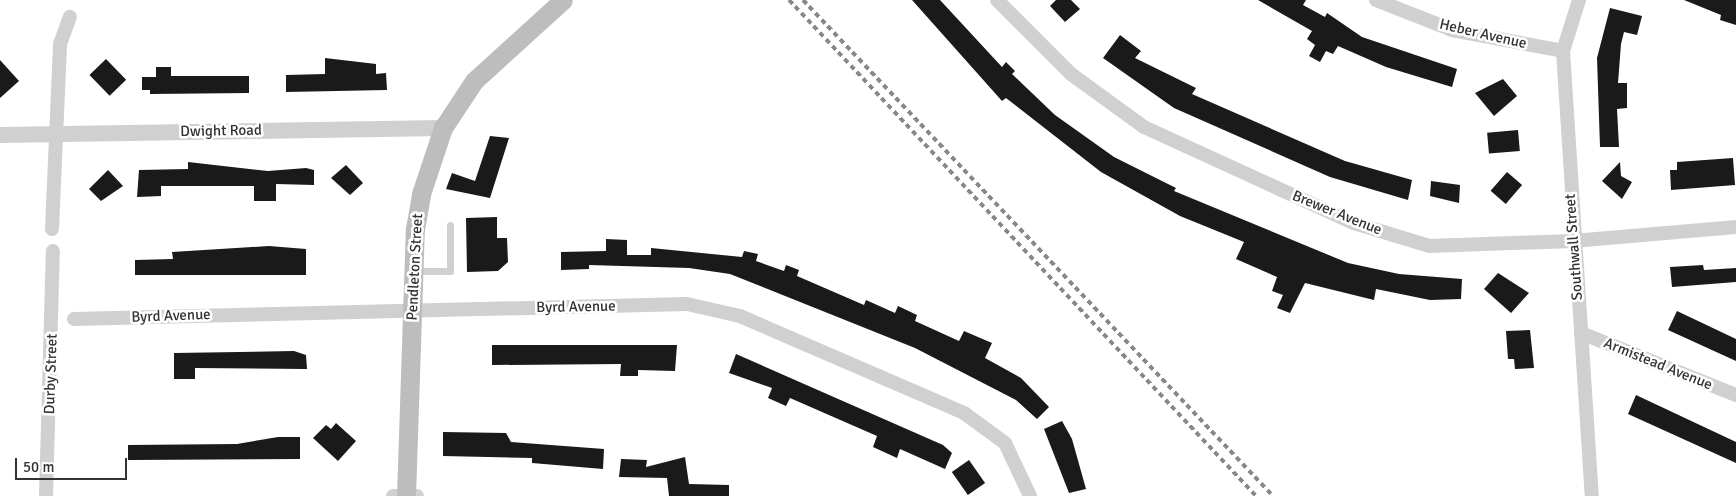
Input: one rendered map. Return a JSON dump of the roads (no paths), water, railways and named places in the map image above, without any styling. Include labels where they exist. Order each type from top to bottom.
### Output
[{"type":"main road","name":"Pendleton Street","points":[[406,496],[412,310],[421,194],[443,128],[474,81],[563,0]]},
{"type":"street","name":"Brewer Avenue","points":[[997,0],[1071,74],[1144,127],[1354,223],[1429,246],[1573,242],[1736,227]]},
{"type":"street","name":"Heber Avenue","points":[[1376,0],[1452,30],[1564,51]]},
{"type":"street","name":"Southwall Street","points":[[1579,0],[1564,51],[1573,242],[1592,496]]},
{"type":"street","points":[[52,230],[60,44],[70,17]]},
{"type":"street","name":"Dwight Road","points":[[0,135],[443,128]]},
{"type":"street","name":"Durby Street","points":[[46,496],[53,251]]},
{"type":"street","name":"Byrd Avenue","points":[[74,319],[687,304],[740,316],[964,413],[1005,443],[1025,479],[1030,496]]},
{"type":"street","name":"Armistead Avenue","points":[[1581,333],[1736,395]]},
{"type":"street","points":[[393,496],[417,496]]},
{"type":"lane","points":[[414,271],[450,271],[450,225]]},
{"type":"railway","points":[[789,0],[1256,496]]},
{"type":"railway","points":[[803,0],[1273,496]]}]
